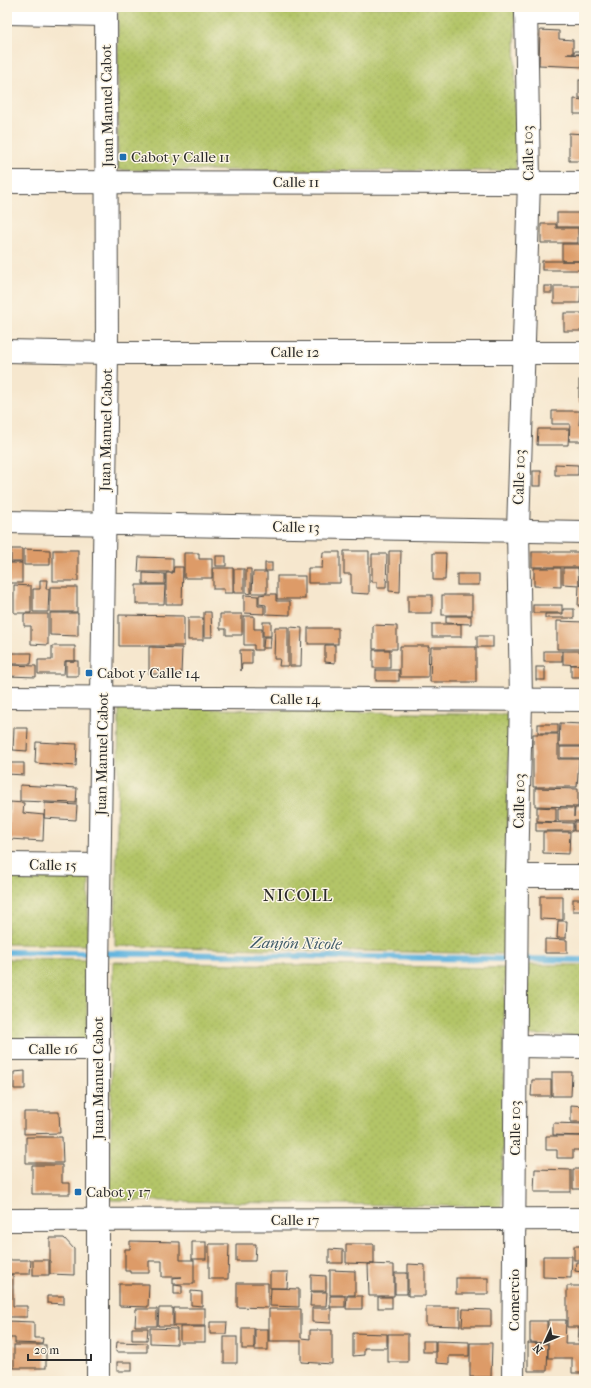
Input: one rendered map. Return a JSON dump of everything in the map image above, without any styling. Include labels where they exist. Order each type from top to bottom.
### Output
[{"type":"street","points":[[526,10],[584,14]]},
{"type":"street","name":"Calle 103","points":[[514,1219],[517,876],[521,700],[518,530],[529,182],[526,10]]},
{"type":"street","points":[[7,13],[106,11]]},
{"type":"street","name":"Juan Manuel Cabot","points":[[98,1381],[98,971],[103,698],[108,183],[106,11]]},
{"type":"street","name":"Calle 11","points":[[7,182],[584,183]]},
{"type":"street","name":"Calle 12","points":[[7,351],[107,353],[584,353]]},
{"type":"street","name":"Calle 13","points":[[7,522],[584,532]]},
{"type":"street","name":"Calle 14","points":[[7,697],[584,700]]},
{"type":"street","name":"Calle 15","points":[[7,864],[99,866]]},
{"type":"street","points":[[517,876],[584,876]]},
{"type":"street","points":[[516,1046],[584,1047]]},
{"type":"street","name":"Calle 16","points":[[7,1049],[99,1049]]},
{"type":"street","name":"Comercio","points":[[513,1381],[514,1219]]},
{"type":"street","name":"Calle 17","points":[[7,1220],[584,1219]]},
{"type":"green space","points":[[118,7],[515,7],[516,171],[118,170]]},
{"type":"green space","points":[[119,707],[509,715],[506,954],[115,946]]},
{"type":"green space","points":[[7,875],[89,876],[88,945],[7,944]]},
{"type":"green space","points":[[7,959],[87,960],[87,1040],[7,1039]]},
{"type":"green space","points":[[113,962],[505,968],[502,1207],[110,1200]]},
{"type":"green space","points":[[527,965],[584,965],[584,1036],[527,1035]]},
{"type":"building","points":[[540,30],[559,31],[559,39],[573,40],[573,54],[566,54],[584,55],[584,67],[539,65]]},
{"type":"building","points":[[574,51],[584,51],[584,54],[574,54]]},
{"type":"building","points":[[579,80],[584,80],[584,98],[579,98]]},
{"type":"building","points":[[574,99],[584,100],[584,114],[574,114]]},
{"type":"building","points":[[569,133],[584,134],[584,161],[569,161]]},
{"type":"building","points":[[557,213],[582,213],[582,227],[557,227]]},
{"type":"building","points":[[541,224],[556,224],[556,228],[578,228],[578,243],[541,243]]},
{"type":"building","points":[[562,244],[584,244],[584,261],[562,261]]},
{"type":"building","points":[[542,261],[584,261],[584,270],[542,270]]},
{"type":"building","points":[[582,272],[584,272],[584,285],[582,285]]},
{"type":"building","points":[[544,286],[552,286],[552,293],[544,293]]},
{"type":"building","points":[[554,286],[581,286],[580,303],[554,303]]},
{"type":"building","points":[[564,313],[584,313],[584,331],[564,331]]},
{"type":"building","points":[[579,380],[584,380],[584,402],[579,402]]},
{"type":"building","points":[[552,411],[580,411],[579,425],[584,425],[584,441],[569,441],[570,424],[552,424]]},
{"type":"building","points":[[538,429],[569,429],[568,445],[537,445]]},
{"type":"building","points":[[555,464],[578,465],[578,475],[555,475]]},
{"type":"building","points":[[533,471],[541,471],[541,486],[533,486]]},
{"type":"building","points":[[11,549],[22,549],[22,562],[11,562]]},
{"type":"building","points":[[24,549],[50,550],[50,565],[24,565]]},
{"type":"building","points":[[53,550],[78,550],[78,581],[53,581]]},
{"type":"building","points":[[344,551],[369,551],[369,594],[351,593],[351,574],[344,574]]},
{"type":"building","points":[[389,551],[401,551],[400,592],[389,591]]},
{"type":"building","points":[[323,552],[340,552],[340,583],[308,583],[308,568],[322,568]]},
{"type":"building","points":[[532,552],[581,552],[581,567],[532,567]]},
{"type":"building","points":[[184,553],[199,553],[199,559],[212,559],[212,578],[184,578]]},
{"type":"building","points":[[433,553],[446,553],[445,580],[433,580]]},
{"type":"building","points":[[372,554],[387,554],[386,588],[377,588],[377,582],[372,582]]},
{"type":"building","points":[[216,556],[226,556],[226,566],[216,566]]},
{"type":"building","points":[[139,557],[173,558],[173,572],[138,572]]},
{"type":"building","points":[[9,563],[22,563],[22,583],[9,583]]},
{"type":"building","points":[[265,563],[272,563],[272,571],[265,571]]},
{"type":"building","points":[[174,567],[183,567],[182,604],[166,604],[166,573],[173,573]]},
{"type":"building","points":[[213,568],[233,568],[233,593],[224,593],[224,589],[213,589]]},
{"type":"building","points":[[534,568],[561,568],[561,587],[534,586]]},
{"type":"building","points":[[563,568],[578,568],[579,585],[563,584]]},
{"type":"building","points":[[234,569],[244,569],[244,593],[234,593]]},
{"type":"building","points":[[246,569],[251,569],[251,594],[246,593]]},
{"type":"building","points":[[253,572],[267,572],[267,593],[252,593]]},
{"type":"building","points":[[143,573],[165,574],[165,584],[143,584]]},
{"type":"building","points":[[457,574],[479,574],[479,585],[457,585]]},
{"type":"building","points":[[277,576],[305,576],[305,599],[277,599]]},
{"type":"building","points":[[580,578],[584,578],[584,584],[580,584]]},
{"type":"building","points":[[40,580],[47,580],[46,589],[49,589],[48,612],[33,612],[33,589],[40,589]]},
{"type":"building","points":[[14,585],[31,586],[31,613],[14,613]]},
{"type":"building","points":[[136,585],[165,585],[164,604],[136,604]]},
{"type":"building","points":[[579,585],[584,586],[584,606],[578,606]]},
{"type":"building","points":[[50,587],[77,587],[77,612],[50,612]]},
{"type":"building","points":[[7,593],[9,593],[9,612],[7,612]]},
{"type":"building","points":[[276,594],[276,601],[290,601],[290,615],[266,614],[266,605],[259,604],[259,595]]},
{"type":"building","points":[[244,595],[258,596],[258,606],[264,606],[264,614],[244,613]]},
{"type":"building","points":[[408,595],[432,595],[432,613],[408,613]]},
{"type":"building","points":[[442,595],[472,595],[472,615],[442,615]]},
{"type":"building","points":[[533,605],[562,605],[562,613],[533,613]]},
{"type":"building","points":[[563,609],[574,609],[574,618],[545,618],[545,614],[563,614]]},
{"type":"building","points":[[204,612],[211,612],[212,637],[204,637]]},
{"type":"building","points":[[50,613],[78,613],[78,636],[50,635]]},
{"type":"building","points":[[24,614],[48,614],[48,645],[31,644],[31,626],[24,626]]},
{"type":"building","points":[[220,614],[242,614],[242,635],[226,635],[226,629],[220,629]]},
{"type":"building","points":[[119,615],[184,616],[184,646],[119,646]]},
{"type":"building","points":[[244,616],[254,616],[254,629],[262,629],[262,650],[254,650],[254,645],[244,645]]},
{"type":"building","points":[[446,616],[471,616],[471,624],[446,623]]},
{"type":"building","points":[[188,618],[203,618],[203,640],[188,640]]},
{"type":"building","points":[[557,621],[584,622],[584,649],[557,649]]},
{"type":"building","points":[[263,622],[271,622],[271,636],[263,636]]},
{"type":"building","points":[[432,624],[461,624],[461,637],[432,637]]},
{"type":"building","points":[[373,625],[397,626],[397,649],[373,649]]},
{"type":"building","points":[[275,627],[288,627],[288,666],[279,666],[280,659],[274,659]]},
{"type":"building","points":[[290,627],[302,628],[301,666],[290,666]]},
{"type":"building","points":[[308,628],[338,628],[338,644],[308,644]]},
{"type":"building","points":[[477,636],[493,636],[493,647],[477,647]]},
{"type":"building","points":[[264,637],[271,637],[270,648],[263,648]]},
{"type":"building","points":[[325,645],[335,645],[335,663],[325,662]]},
{"type":"building","points":[[52,646],[75,646],[75,661],[65,661],[64,674],[38,674],[38,660],[52,660]]},
{"type":"building","points":[[400,646],[429,646],[428,677],[400,677]]},
{"type":"building","points":[[149,647],[182,648],[181,674],[149,674]]},
{"type":"building","points":[[431,647],[476,647],[476,682],[430,682]]},
{"type":"building","points":[[240,650],[252,650],[252,664],[242,664],[241,671]]},
{"type":"building","points":[[373,650],[390,650],[390,668],[373,668]]},
{"type":"building","points":[[544,651],[562,651],[562,661],[544,661]]},
{"type":"building","points":[[563,651],[584,651],[584,677],[571,677],[571,665],[582,665],[563,664]]},
{"type":"building","points":[[10,653],[32,653],[31,664],[10,664]]},
{"type":"building","points":[[66,661],[78,661],[78,676],[66,676]]},
{"type":"building","points":[[9,665],[36,666],[36,677],[8,676]]},
{"type":"building","points":[[536,667],[545,667],[545,680],[536,680]]},
{"type":"building","points":[[376,670],[399,670],[399,681],[376,681]]},
{"type":"building","points":[[560,723],[584,724],[584,746],[559,746]]},
{"type":"building","points":[[538,724],[558,724],[558,733],[538,733]]},
{"type":"building","points":[[14,728],[28,728],[27,751],[13,750]]},
{"type":"building","points":[[533,734],[558,734],[558,759],[579,759],[577,787],[533,787]]},
{"type":"building","points":[[36,742],[77,744],[76,766],[35,763]]},
{"type":"building","points":[[560,747],[584,747],[584,758],[560,758]]},
{"type":"building","points":[[7,763],[24,763],[24,775],[7,774]]},
{"type":"building","points":[[20,785],[77,788],[76,803],[20,801]]},
{"type":"building","points":[[535,788],[578,789],[578,807],[535,806]]},
{"type":"building","points":[[10,802],[24,803],[23,813],[44,815],[43,841],[9,839]]},
{"type":"building","points":[[45,803],[77,805],[76,820],[44,818]]},
{"type":"building","points":[[537,807],[556,808],[556,822],[537,821]]},
{"type":"building","points":[[558,808],[574,808],[574,817],[575,808],[584,808],[584,821],[558,821]]},
{"type":"building","points":[[536,822],[573,823],[573,831],[536,831]]},
{"type":"building","points":[[574,822],[584,822],[584,831],[574,831]]},
{"type":"building","points":[[543,832],[570,832],[569,854],[543,853]]},
{"type":"building","points":[[540,896],[563,896],[563,920],[540,919]]},
{"type":"building","points":[[573,899],[584,899],[584,911],[573,911]]},
{"type":"building","points":[[558,921],[567,921],[566,938],[557,938]]},
{"type":"building","points":[[545,939],[567,940],[567,953],[545,953]]},
{"type":"building","points":[[25,1071],[25,1089],[14,1089],[14,1072]]},
{"type":"building","points":[[552,1072],[572,1072],[571,1096],[552,1096]]},
{"type":"building","points":[[532,1080],[551,1080],[551,1096],[531,1096]]},
{"type":"building","points":[[571,1105],[584,1106],[584,1122],[571,1122]]},
{"type":"building","points":[[24,1112],[59,1112],[60,1133],[24,1134]]},
{"type":"building","points":[[553,1123],[584,1124],[584,1136],[553,1135]]},
{"type":"building","points":[[546,1136],[584,1136],[584,1150],[573,1150],[573,1158],[557,1158],[557,1150],[546,1150]]},
{"type":"building","points":[[26,1137],[62,1137],[63,1163],[26,1163]]},
{"type":"building","points":[[32,1165],[62,1165],[62,1183],[70,1183],[70,1194],[32,1194]]},
{"type":"building","points":[[535,1169],[571,1170],[571,1192],[534,1192]]},
{"type":"building","points":[[573,1169],[584,1169],[583,1189],[573,1189]]},
{"type":"building","points":[[50,1238],[64,1238],[74,1249],[74,1275],[50,1274]]},
{"type":"building","points":[[130,1241],[180,1242],[180,1260],[194,1260],[194,1284],[173,1284],[173,1278],[181,1277],[162,1277],[162,1261],[149,1261],[149,1273],[130,1273],[130,1271],[125,1271],[125,1249],[130,1249]]},
{"type":"building","points":[[192,1242],[206,1242],[206,1259],[192,1259]]},
{"type":"building","points":[[209,1244],[229,1244],[228,1279],[209,1279]]},
{"type":"building","points":[[236,1244],[256,1244],[255,1261],[236,1261]]},
{"type":"building","points":[[346,1244],[374,1244],[374,1264],[346,1263]]},
{"type":"building","points":[[574,1246],[584,1246],[584,1260],[574,1260]]},
{"type":"building","points":[[329,1249],[343,1250],[343,1263],[329,1263]]},
{"type":"building","points":[[543,1256],[572,1256],[571,1278],[543,1277]]},
{"type":"building","points":[[7,1260],[31,1260],[30,1274],[7,1274]]},
{"type":"building","points":[[33,1260],[49,1260],[49,1275],[33,1275]]},
{"type":"building","points":[[576,1262],[584,1262],[584,1278],[582,1278],[582,1272],[575,1271]]},
{"type":"building","points":[[368,1264],[394,1265],[394,1296],[369,1296]]},
{"type":"building","points":[[408,1264],[425,1265],[425,1296],[408,1296]]},
{"type":"building","points":[[330,1270],[355,1271],[355,1295],[330,1295]]},
{"type":"building","points":[[270,1272],[288,1272],[287,1288],[270,1288]]},
{"type":"building","points":[[395,1273],[407,1273],[407,1294],[395,1294]]},
{"type":"building","points":[[7,1275],[13,1275],[13,1306],[27,1306],[27,1317],[7,1317]]},
{"type":"building","points":[[311,1275],[326,1276],[326,1291],[311,1291]]},
{"type":"building","points":[[456,1278],[488,1278],[488,1294],[456,1294]]},
{"type":"building","points":[[237,1283],[268,1283],[268,1308],[237,1307]]},
{"type":"building","points":[[119,1284],[149,1284],[148,1307],[119,1306]]},
{"type":"building","points":[[174,1285],[182,1286],[182,1294],[174,1294]]},
{"type":"building","points":[[567,1286],[584,1286],[584,1342],[578,1342],[579,1327],[567,1327]]},
{"type":"building","points":[[271,1288],[299,1289],[299,1307],[270,1306]]},
{"type":"building","points":[[191,1291],[202,1292],[202,1306],[191,1305]]},
{"type":"building","points":[[311,1292],[327,1292],[326,1306],[310,1306]]},
{"type":"building","points":[[47,1296],[64,1296],[64,1304],[47,1303]]},
{"type":"building","points":[[330,1296],[345,1296],[345,1307],[330,1307]]},
{"type":"building","points":[[347,1296],[362,1296],[362,1309],[346,1309]]},
{"type":"building","points":[[378,1297],[392,1297],[392,1308],[378,1308]]},
{"type":"building","points":[[426,1307],[460,1307],[460,1326],[426,1325]]},
{"type":"building","points":[[159,1308],[173,1308],[173,1326],[158,1326]]},
{"type":"building","points":[[174,1308],[205,1308],[205,1326],[174,1326]]},
{"type":"building","points":[[312,1308],[331,1308],[331,1323],[312,1322]]},
{"type":"building","points":[[136,1309],[157,1309],[157,1326],[135,1326]]},
{"type":"building","points":[[269,1309],[301,1309],[301,1338],[310,1339],[310,1330],[332,1330],[332,1364],[301,1362],[301,1341],[269,1341]]},
{"type":"building","points":[[463,1309],[491,1310],[491,1326],[462,1326]]},
{"type":"building","points":[[548,1320],[566,1320],[565,1344],[584,1344],[584,1373],[572,1373],[572,1358],[548,1358]]},
{"type":"building","points":[[7,1321],[34,1322],[34,1338],[43,1338],[42,1344],[15,1343],[15,1338],[7,1338]]},
{"type":"building","points":[[530,1321],[547,1321],[547,1343],[530,1342]]},
{"type":"building","points":[[210,1322],[227,1322],[226,1334],[210,1334]]},
{"type":"building","points":[[180,1327],[205,1327],[205,1342],[180,1342]]},
{"type":"building","points":[[132,1328],[148,1328],[147,1340],[132,1340]]},
{"type":"building","points":[[150,1328],[177,1329],[177,1344],[150,1343]]},
{"type":"building","points":[[242,1328],[254,1328],[254,1349],[242,1349]]},
{"type":"building","points":[[255,1329],[268,1329],[268,1350],[255,1350]]},
{"type":"building","points":[[353,1333],[387,1334],[387,1348],[364,1348],[364,1355],[353,1356]]},
{"type":"building","points":[[388,1334],[408,1334],[408,1362],[388,1362]]},
{"type":"building","points":[[224,1337],[237,1337],[237,1363],[224,1363]]},
{"type":"building","points":[[423,1341],[435,1341],[435,1352],[423,1352]]},
{"type":"building","points":[[436,1341],[469,1342],[469,1356],[449,1356],[449,1364],[436,1363]]},
{"type":"building","points":[[117,1342],[147,1343],[147,1352],[116,1352]]},
{"type":"building","points":[[470,1343],[492,1343],[491,1377],[470,1377]]},
{"type":"building","points":[[528,1343],[548,1344],[547,1371],[528,1371]]},
{"type":"building","points":[[14,1345],[46,1345],[46,1368],[14,1368]]},
{"type":"building","points":[[117,1362],[132,1362],[132,1371],[117,1371]]},
{"type":"waterway","name":"Zanjón Nicole","points":[[7,952],[584,960]]},
{"type":"place","name":"Cabot y Calle 11","points":[[123,157]]},
{"type":"place","name":"Cabot y Calle 14","points":[[89,673]]},
{"type":"place","name":"Cabot y 17","points":[[78,1192]]},
{"type":"district","name":"NICOLL","points":[[298,895]]}]
